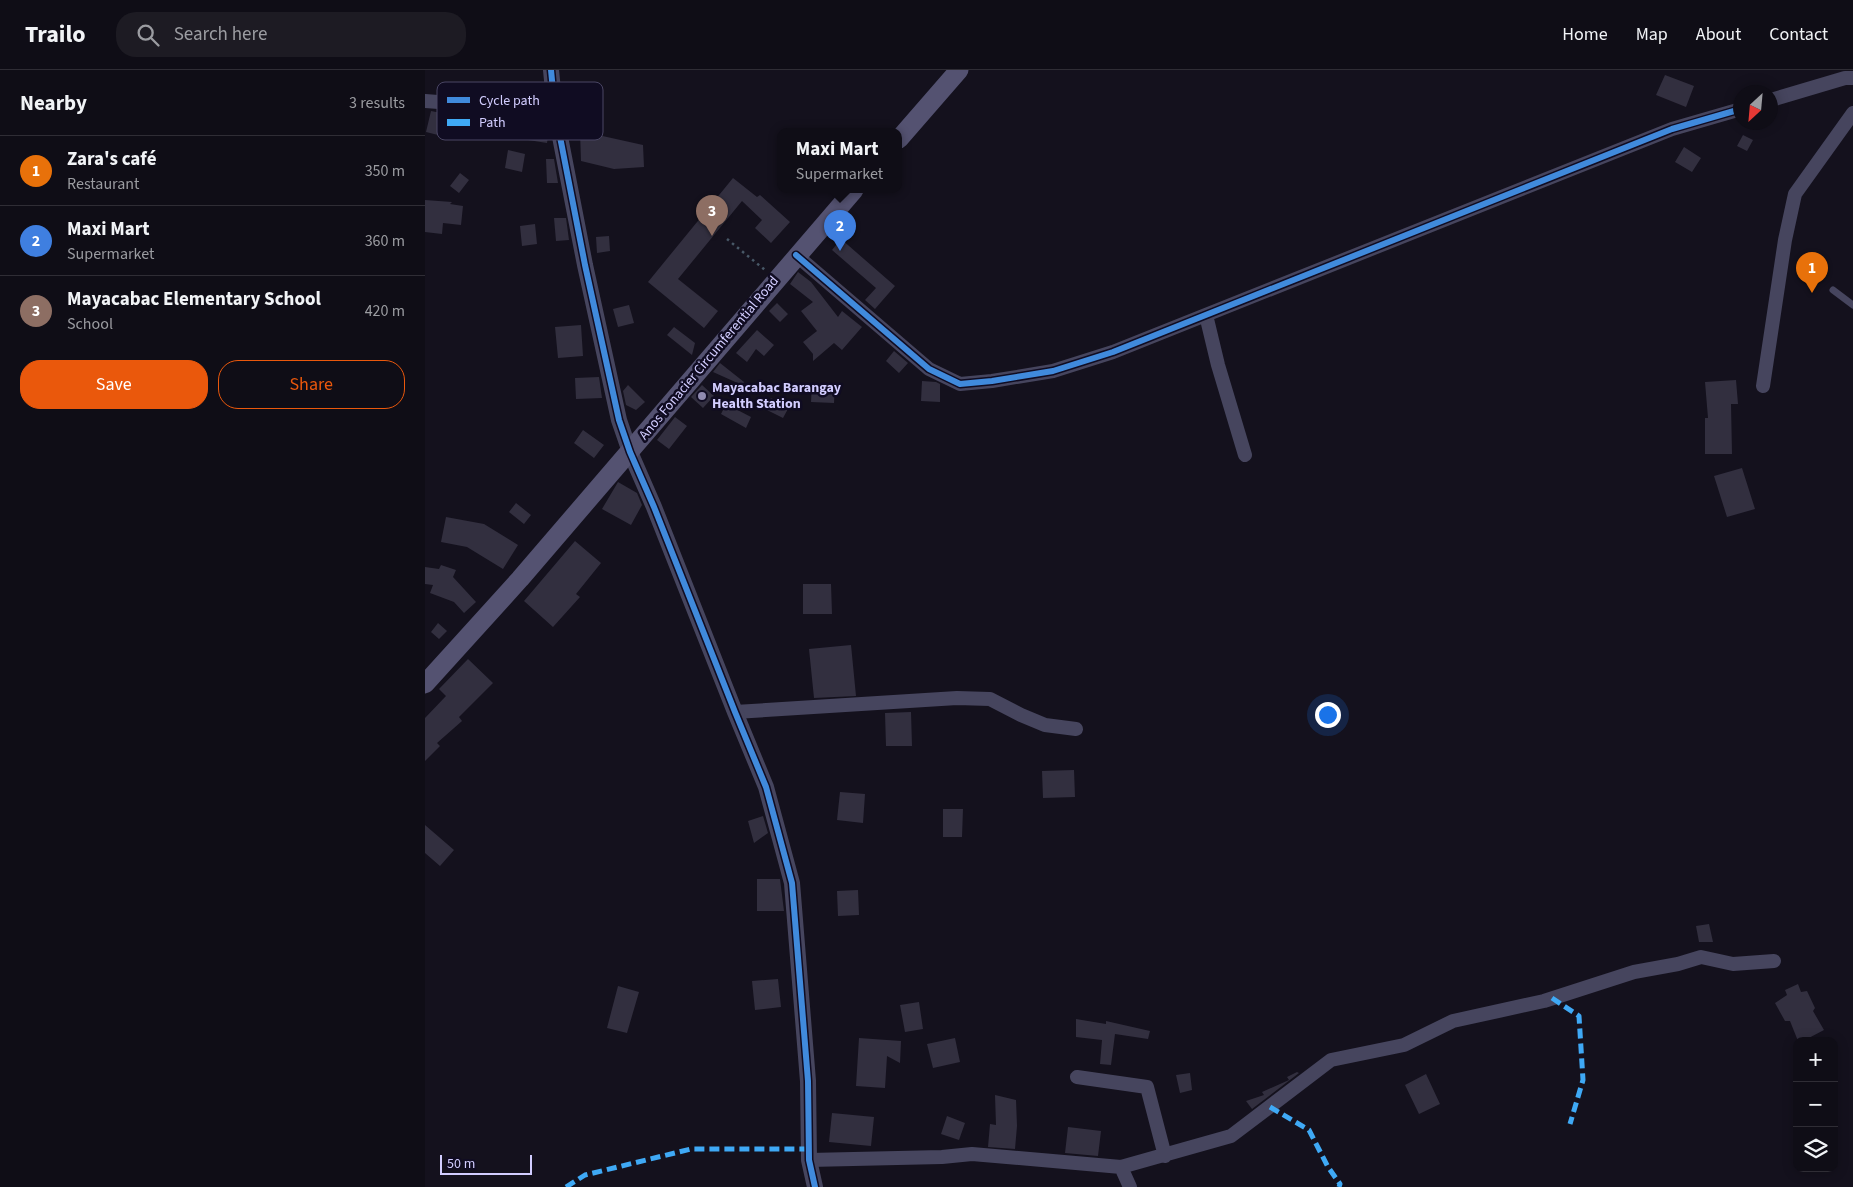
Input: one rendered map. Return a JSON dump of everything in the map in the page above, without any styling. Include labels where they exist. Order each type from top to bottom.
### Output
[{"type":"main road","points":[[902,136],[959,70]]},
{"type":"main road","name":"Anos Fonacier Circumferential Road","points":[[425,684],[520,579],[796,255],[851,193]]},
{"type":"street","points":[[1778,98],[1848,75]]},
{"type":"street","points":[[796,255],[929,369],[960,384],[992,381],[1053,371],[1113,352],[1672,129],[1733,110]]},
{"type":"street","points":[[1763,386],[1785,240],[1795,194],[1853,113]]},
{"type":"street","points":[[561,140],[614,400],[630,452],[654,507],[766,787],[792,883],[808,1081],[809,1160],[815,1187]]},
{"type":"street","points":[[1206,315],[1218,365],[1245,455]]},
{"type":"street","points":[[735,712],[957,698],[990,699],[1045,726],[1076,729]]},
{"type":"street","points":[[809,1160],[942,1157],[972,1154],[1121,1168],[1231,1136],[1331,1060],[1404,1045],[1453,1021],[1544,1001],[1634,972],[1678,964],[1701,957],[1733,964],[1774,961]]},
{"type":"street","points":[[1077,1076],[1147,1087],[1165,1156]]},
{"type":"street","points":[[1121,1168],[1130,1187]]},
{"type":"lane","points":[[1833,290],[1853,305]]},
{"type":"path","points":[[727,239],[776,279]]},
{"type":"building","points":[[1665,75],[1694,86],[1686,107],[1656,95]]},
{"type":"building","points":[[431,111],[437,112],[437,135],[426,132]]},
{"type":"building","points":[[1743,135],[1753,140],[1747,151],[1737,146]]},
{"type":"building","points":[[603,136],[643,145],[644,167],[614,169],[581,161],[580,140],[603,140]]},
{"type":"building","points":[[528,140],[548,140],[547,143]]},
{"type":"building","points":[[1684,147],[1701,158],[1692,172],[1675,162]]},
{"type":"building","points":[[508,150],[525,154],[522,172],[505,168]]},
{"type":"building","points":[[546,159],[554,159],[558,183],[547,183]]},
{"type":"building","points":[[460,173],[469,180],[459,193],[450,186]]},
{"type":"building","points":[[733,178],[757,197],[760,195],[790,222],[771,243],[755,228],[762,220],[742,201],[678,279],[718,311],[704,328],[648,282]]},
{"type":"building","points":[[425,200],[452,202],[450,204],[463,206],[461,225],[443,223],[442,234],[425,232]]},
{"type":"building","points":[[554,218],[566,218],[569,240],[556,241]]},
{"type":"building","points":[[535,224],[537,244],[522,246],[520,226]]},
{"type":"building","points":[[609,236],[610,251],[597,253],[596,237]]},
{"type":"building","points":[[841,239],[895,286],[875,309],[865,300],[876,288],[832,250]]},
{"type":"building","points":[[798,272],[811,282],[838,317],[842,311],[862,327],[842,350],[834,343],[813,361],[813,354],[803,342],[817,331],[801,311],[813,302],[790,284]]},
{"type":"building","points":[[777,303],[788,314],[780,322],[769,311]]},
{"type":"building","points":[[629,305],[634,323],[618,327],[613,309]]},
{"type":"building","points":[[581,325],[583,356],[558,358],[555,327]]},
{"type":"building","points":[[674,327],[695,343],[692,355],[667,335]]},
{"type":"building","points":[[757,330],[774,345],[764,356],[756,349],[747,362],[736,353]]},
{"type":"building","points":[[894,351],[908,363],[899,373],[886,361]]},
{"type":"building","points":[[720,363],[744,382],[742,385],[713,372]]},
{"type":"building","points":[[599,377],[602,398],[576,399],[575,378]]},
{"type":"building","points":[[1736,380],[1738,404],[1731,404],[1732,454],[1705,454],[1705,418],[1708,418],[1705,382]]},
{"type":"building","points":[[922,381],[940,384],[940,402],[921,401]]},
{"type":"building","points":[[812,384],[835,385],[834,403],[811,402]]},
{"type":"building","points":[[628,385],[645,402],[636,410],[626,405],[623,391]]},
{"type":"building","name":"Mayacabac Barangay Health Station","points":[[702,385],[714,396],[703,408],[691,397]]},
{"type":"building","points":[[771,398],[789,407],[783,418],[765,409]]},
{"type":"building","points":[[726,404],[751,417],[746,428],[721,414]]},
{"type":"building","points":[[675,417],[687,426],[669,449],[657,440]]},
{"type":"building","points":[[583,430],[604,445],[594,458],[574,443]]},
{"type":"building","points":[[1742,468],[1755,509],[1727,517],[1714,476]]},
{"type":"building","points":[[618,482],[637,493],[642,505],[631,525],[602,509]]},
{"type":"building","points":[[516,503],[531,515],[524,524],[509,512]]},
{"type":"building","points":[[446,517],[484,524],[518,545],[503,569],[467,547],[441,542]]},
{"type":"building","points":[[575,541],[601,563],[576,594],[580,597],[553,627],[524,601]]},
{"type":"building","points":[[441,565],[456,570],[453,577],[476,602],[464,613],[454,602],[430,593],[433,585],[425,584],[425,567],[439,569]]},
{"type":"building","points":[[803,584],[831,584],[832,614],[803,614]]},
{"type":"building","points":[[438,623],[447,631],[439,639],[431,632]]},
{"type":"building","points":[[851,645],[856,696],[814,698],[809,649]]},
{"type":"building","points":[[468,659],[493,683],[459,717],[462,721],[437,743],[440,746],[425,761],[425,718],[446,696],[439,689]]},
{"type":"building","points":[[911,712],[912,746],[886,746],[885,713]]},
{"type":"building","points":[[1074,770],[1075,797],[1043,798],[1042,771]]},
{"type":"building","points":[[840,792],[865,794],[863,823],[837,820]]},
{"type":"building","points":[[943,809],[963,809],[962,837],[943,837]]},
{"type":"building","points":[[763,816],[768,833],[754,843],[748,821]]},
{"type":"building","points":[[425,825],[454,850],[440,866],[425,853]]},
{"type":"building","points":[[757,879],[780,879],[784,911],[757,911]]},
{"type":"building","points":[[858,890],[859,915],[838,916],[837,891]]},
{"type":"building","points":[[1709,924],[1713,942],[1699,942],[1696,926]]},
{"type":"building","points":[[778,979],[781,1007],[755,1010],[752,981]]},
{"type":"building","points":[[1798,984],[1801,992],[1807,991],[1815,1008],[1813,1011],[1824,1030],[1811,1037],[1796,1037],[1790,1021],[1785,1021],[1775,1003],[1787,995],[1785,990]]},
{"type":"building","points":[[618,986],[639,992],[627,1033],[607,1028]]},
{"type":"building","points":[[919,1002],[923,1029],[905,1032],[900,1005]]},
{"type":"building","points":[[1076,1019],[1106,1024],[1106,1021],[1150,1031],[1148,1039],[1115,1034],[1111,1065],[1100,1064],[1102,1040],[1076,1037]]},
{"type":"building","points":[[859,1038],[901,1041],[900,1063],[887,1056],[885,1088],[856,1086]]},
{"type":"building","points":[[955,1038],[960,1062],[933,1068],[927,1044]]},
{"type":"building","points":[[1297,1072],[1299,1073],[1252,1109],[1246,1101],[1264,1095],[1262,1092],[1289,1080],[1287,1077]]},
{"type":"building","points":[[1190,1073],[1192,1090],[1180,1093],[1176,1075]]},
{"type":"building","points":[[1426,1074],[1440,1104],[1419,1114],[1405,1085]]},
{"type":"building","points":[[995,1095],[1016,1100],[1017,1126],[1015,1149],[988,1147],[990,1124],[996,1125]]},
{"type":"building","points":[[832,1113],[874,1117],[871,1146],[829,1142]]},
{"type":"building","points":[[947,1116],[965,1123],[959,1140],[941,1134]]},
{"type":"building","points":[[1068,1127],[1101,1131],[1098,1156],[1065,1153]]},
{"type":"marked path","points":[[1552,998],[1579,1016],[1583,1080],[1570,1124]]},
{"type":"marked path","points":[[1270,1107],[1309,1130],[1328,1167],[1340,1184],[1339,1187]]},
{"type":"marked path","points":[[566,1187],[585,1175],[691,1149],[809,1149]]},
{"type":"cycle path","points":[[551,70],[552,82]]},
{"type":"cycle path","points":[[796,255],[929,369],[960,384],[992,381],[1053,371],[1113,352],[1672,129],[1733,111]]},
{"type":"cycle path","points":[[561,140],[585,265],[619,420],[630,452],[654,507],[766,787],[792,883],[808,1081],[809,1160],[815,1187]]},
{"type":"place","name":"Mayacabac Elementary School","points":[[712,236]]},
{"type":"place","name":"Maxi Mart","points":[[840,251]]},
{"type":"place","name":"Zara's café","points":[[1812,293]]},
{"type":"place","name":"Mayacabac Barangay Health Station","points":[[702,396]]}]
